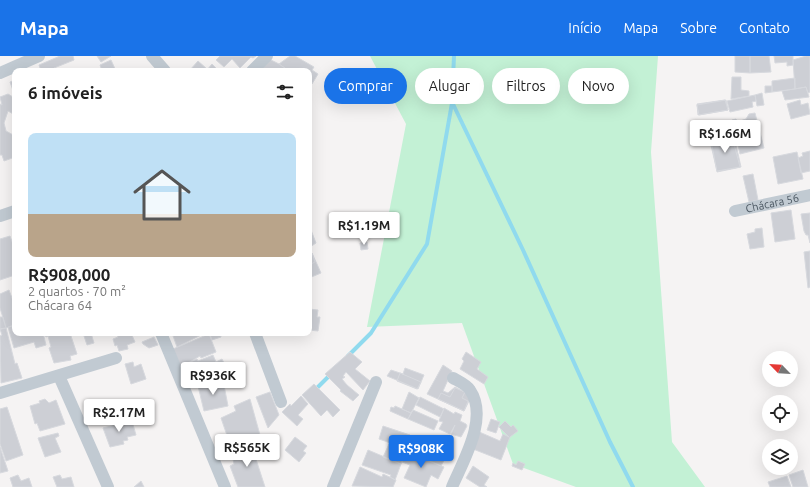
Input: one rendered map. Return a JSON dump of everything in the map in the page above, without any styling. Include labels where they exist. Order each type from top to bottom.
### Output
[{"type":"street","points":[[0,73],[39,56]]},
{"type":"street","points":[[152,56],[162,68]]},
{"type":"street","points":[[255,68],[267,56]]},
{"type":"street","name":"Chácara 56","points":[[735,211],[810,195]]},
{"type":"street","points":[[0,216],[12,212]]},
{"type":"street","points":[[162,336],[226,487]]},
{"type":"street","points":[[256,336],[281,402]]},
{"type":"street","points":[[0,393],[116,358]]},
{"type":"street","points":[[59,376],[108,487]]},
{"type":"street","points":[[452,487],[470,444],[477,421],[475,403],[470,390],[453,378]]},
{"type":"street","points":[[333,487],[376,382]]},
{"type":"green space","points":[[370,56],[658,56],[651,152],[672,442],[705,487],[576,487],[513,464],[462,323],[367,327],[406,124],[395,104],[407,104],[407,68],[376,68]]},
{"type":"building","points":[[60,56],[73,56],[74,60],[54,68],[40,68],[39,65]]},
{"type":"building","points":[[97,56],[111,56],[101,62]]},
{"type":"building","points":[[220,56],[256,56],[253,58],[251,57],[240,68],[232,59],[224,67],[216,60]]},
{"type":"building","points":[[290,56],[295,56],[314,67],[312,70],[312,68],[285,68],[279,64]]},
{"type":"building","points":[[735,56],[750,56],[750,73],[735,72]]},
{"type":"building","points":[[750,56],[769,56],[771,72],[750,73]]},
{"type":"building","points":[[774,56],[793,56],[793,65],[787,66],[787,62],[775,63]]},
{"type":"building","points":[[810,56],[810,92],[808,93],[806,87],[795,89],[793,60]]},
{"type":"building","points":[[111,60],[115,68],[101,68],[100,65]]},
{"type":"building","points":[[271,60],[285,68],[263,68]]},
{"type":"building","points":[[198,61],[206,68],[192,68]]},
{"type":"building","points":[[212,64],[216,68],[209,68]]},
{"type":"building","points":[[312,70],[318,74],[312,84]]},
{"type":"building","points":[[732,77],[741,77],[741,90],[749,91],[749,96],[731,99]]},
{"type":"building","points":[[795,78],[795,89],[772,92],[772,81]]},
{"type":"building","points":[[765,86],[772,86],[772,92],[765,93]]},
{"type":"building","points":[[806,87],[809,97],[785,100],[782,91]]},
{"type":"building","points":[[762,93],[764,105],[757,106],[755,95]]},
{"type":"building","points":[[8,94],[12,96],[12,113],[8,111],[4,123],[6,131],[12,134],[12,158],[4,161],[2,155],[0,155],[0,104],[2,105],[0,97]]},
{"type":"building","points":[[755,95],[756,101],[752,102],[753,107],[730,112],[727,101]]},
{"type":"building","points":[[725,100],[728,110],[698,115],[697,104]]},
{"type":"building","points":[[726,100],[728,110],[699,115],[697,105]]},
{"type":"building","points":[[800,100],[801,105],[808,103],[810,114],[791,119],[787,104]]},
{"type":"building","points":[[755,113],[764,148],[740,154],[732,120],[736,119],[737,122],[746,119],[749,114]]},
{"type":"building","points":[[732,136],[740,167],[717,171],[710,141]]},
{"type":"building","points":[[734,136],[741,167],[717,172],[711,140]]},
{"type":"building","points":[[810,151],[810,171],[801,173],[798,158],[803,156],[802,153]]},
{"type":"building","points":[[797,152],[803,179],[778,184],[773,157]]},
{"type":"building","points":[[753,174],[758,200],[749,202],[743,176]]},
{"type":"building","points":[[791,210],[795,239],[775,242],[771,213]]},
{"type":"building","points":[[810,213],[810,243],[808,235],[806,235],[804,231],[801,214]]},
{"type":"building","points":[[762,228],[764,247],[750,249],[747,234],[755,232],[755,229]]},
{"type":"building","points":[[312,233],[316,243],[312,246]]},
{"type":"building","points":[[10,236],[12,242],[12,276],[0,280],[0,239]]},
{"type":"building","points":[[367,242],[368,249],[361,250],[360,243]]},
{"type":"building","points":[[810,251],[810,287],[808,288],[804,252]]},
{"type":"building","points":[[312,253],[321,273],[312,277]]},
{"type":"building","points":[[312,253],[315,262],[312,264]]},
{"type":"building","points":[[9,290],[12,298],[12,326],[6,328],[0,308],[0,294]]},
{"type":"building","points":[[312,309],[318,310],[317,317],[320,317],[318,331],[312,330]]},
{"type":"building","points":[[0,317],[3,317],[6,328],[0,329]]},
{"type":"building","points":[[12,326],[12,336],[44,336],[46,345],[36,348],[34,342],[14,348],[8,327]]},
{"type":"building","points":[[6,328],[15,364],[17,363],[22,378],[1,383],[0,336],[2,335],[0,329]]},
{"type":"building","points":[[48,336],[71,336],[77,354],[70,356],[71,360],[54,363],[49,348],[51,347]]},
{"type":"building","points":[[84,336],[92,336],[94,343],[87,345]]},
{"type":"building","points":[[132,336],[135,342],[127,345],[128,349],[119,351],[117,345],[115,346],[113,339],[118,337]]},
{"type":"building","points":[[173,336],[199,336],[177,347]]},
{"type":"building","points":[[204,336],[210,336],[216,352],[201,358],[200,356],[181,367],[173,349]]},
{"type":"building","points":[[211,336],[221,336],[221,337],[212,340]]},
{"type":"building","points":[[154,337],[158,345],[149,348],[143,344],[142,342]]},
{"type":"building","points":[[350,352],[362,362],[355,369],[370,381],[363,390],[346,372],[343,376],[345,377],[342,379],[359,395],[353,401],[340,391],[341,390],[325,374]]},
{"type":"building","points":[[466,352],[481,362],[477,369],[488,377],[484,384],[460,369],[464,361],[462,359]]},
{"type":"building","points":[[213,355],[216,362],[222,359],[226,367],[198,378],[191,362]]},
{"type":"building","points":[[133,362],[134,367],[141,364],[146,379],[131,384],[125,364]]},
{"type":"building","points":[[443,365],[452,371],[443,391],[448,393],[455,387],[471,397],[464,411],[427,394]]},
{"type":"building","points":[[405,368],[424,375],[418,389],[387,376],[391,370],[403,374]]},
{"type":"building","points":[[193,373],[197,380],[187,384],[185,377]]},
{"type":"building","points":[[400,373],[421,382],[417,389],[397,381]]},
{"type":"building","points":[[223,380],[228,406],[204,411],[198,386]]},
{"type":"building","points":[[314,384],[340,410],[333,417],[327,410],[321,416],[302,395]]},
{"type":"building","points":[[455,388],[465,392],[462,398],[468,401],[464,411],[438,399],[441,393],[450,397]]},
{"type":"building","points":[[270,392],[279,415],[268,428],[256,397]]},
{"type":"building","points":[[409,392],[419,398],[411,413],[402,409]]},
{"type":"building","points":[[301,396],[308,404],[298,415],[303,419],[297,426],[282,412],[290,404],[291,406]]},
{"type":"building","points":[[420,397],[444,409],[440,417],[416,405]]},
{"type":"building","points":[[45,399],[49,403],[56,400],[65,424],[40,431],[37,423],[35,424],[30,406],[40,403],[39,401]]},
{"type":"building","points":[[250,399],[260,435],[255,439],[253,435],[230,444],[221,418],[236,411],[234,406]]},
{"type":"building","points":[[395,406],[411,413],[408,419],[390,411],[391,407],[394,408]]},
{"type":"building","points":[[7,407],[23,455],[6,461],[0,444],[0,409]]},
{"type":"building","points":[[444,408],[454,414],[455,412],[462,415],[460,421],[467,426],[461,437],[451,434],[455,425],[450,434],[439,429],[443,422],[439,421]]},
{"type":"building","points":[[413,410],[438,421],[434,430],[408,419]]},
{"type":"building","points":[[491,419],[500,422],[496,433],[487,430]]},
{"type":"building","points":[[132,421],[136,435],[127,437],[128,440],[123,441],[124,444],[110,447],[103,428]]},
{"type":"building","points":[[505,421],[511,427],[513,425],[518,431],[510,437],[501,460],[473,449],[477,431],[500,441],[503,434],[509,437],[499,427]]},
{"type":"building","points":[[383,426],[410,435],[407,442],[423,449],[420,457],[404,450],[405,448],[379,439]]},
{"type":"building","points":[[58,433],[59,436],[55,438],[61,452],[45,457],[38,438]]},
{"type":"building","points":[[295,437],[307,446],[303,451],[306,453],[299,462],[285,450]]},
{"type":"building","points":[[254,439],[258,448],[253,450],[265,487],[238,487],[230,466],[234,464],[233,459]]},
{"type":"building","points":[[428,439],[450,449],[441,466],[420,457]]},
{"type":"building","points":[[389,444],[406,451],[401,464],[383,457]]},
{"type":"building","points":[[0,447],[8,471],[0,473]]},
{"type":"building","points":[[368,450],[401,464],[395,480],[390,477],[391,475],[362,465]]},
{"type":"building","points":[[406,451],[444,467],[438,479],[431,475],[426,487],[404,478],[410,465],[402,462]]},
{"type":"building","points":[[518,461],[525,464],[522,470],[512,466],[513,463],[516,465]]},
{"type":"building","points":[[473,466],[489,477],[484,485],[487,487],[480,487],[466,478]]},
{"type":"building","points":[[360,467],[382,477],[383,474],[396,480],[393,487],[352,486]]},
{"type":"building","points":[[803,470],[808,487],[793,487],[789,475],[798,475],[798,472]]},
{"type":"building","points":[[18,475],[21,481],[29,478],[32,487],[13,487],[10,478]]},
{"type":"building","points":[[60,475],[62,479],[71,477],[74,487],[57,487],[53,477]]},
{"type":"building","points":[[787,476],[791,487],[770,487],[768,482]]},
{"type":"building","points":[[141,481],[144,487],[134,487]]},
{"type":"waterway","points":[[454,56],[452,102],[523,250],[610,442],[633,487]]},
{"type":"waterway","points":[[348,356],[371,333],[427,244],[452,104]]},
{"type":"waterway","points":[[314,391],[331,374]]}]
